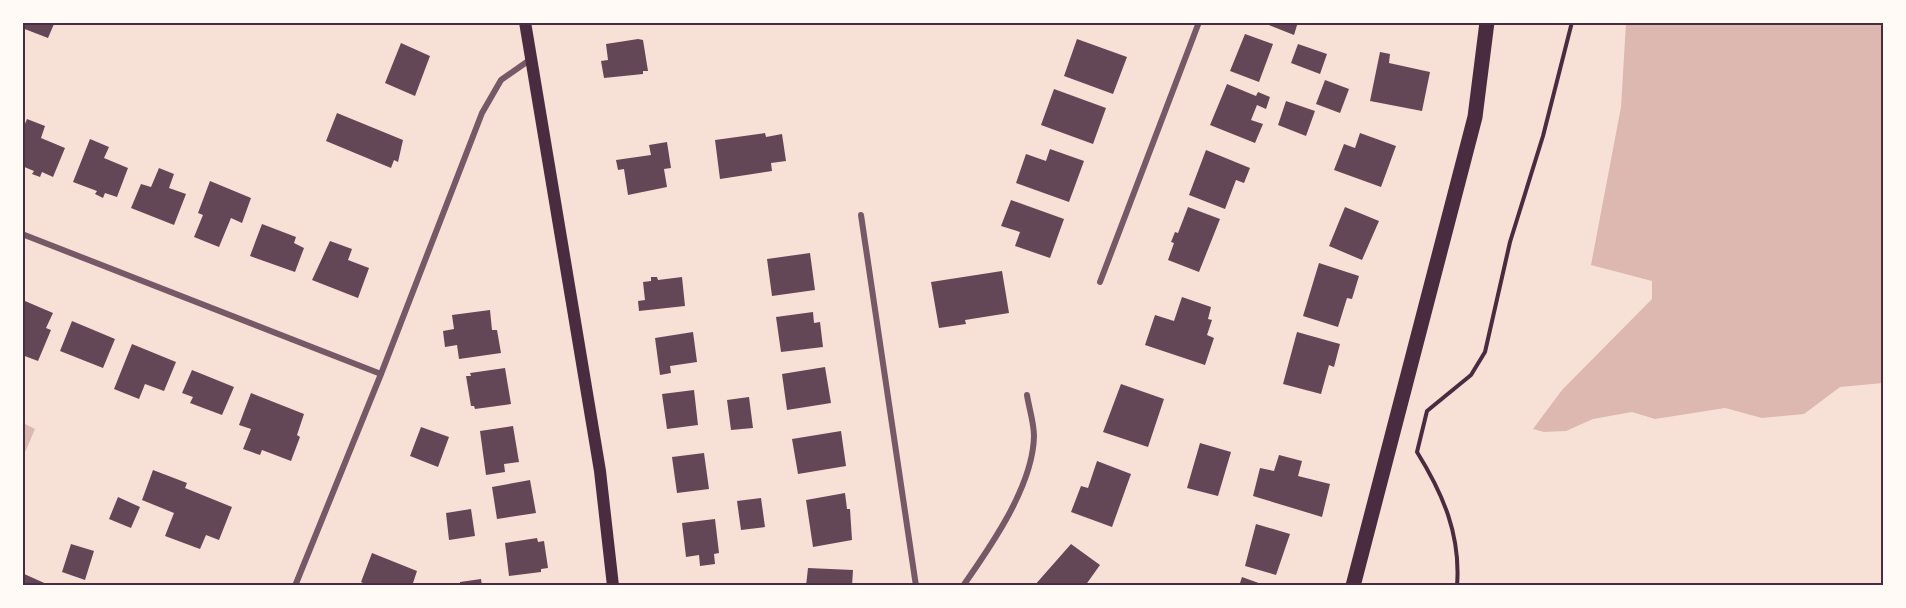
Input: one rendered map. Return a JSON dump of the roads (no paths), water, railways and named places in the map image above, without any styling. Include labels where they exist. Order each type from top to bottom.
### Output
[{"type":"main road","points":[[525,22],[600,471],[613,585]]},
{"type":"main road","points":[[1353,585],[1475,117],[1487,22]]},
{"type":"street","points":[[1100,282],[1199,22]]},
{"type":"street","points":[[295,585],[381,374],[482,113],[501,80],[531,59]]},
{"type":"street","points":[[861,215],[916,585]]},
{"type":"street","points":[[22,234],[381,374]]},
{"type":"street","points":[[963,585],[993,544],[1024,483],[1034,436],[1026,395]]}]
